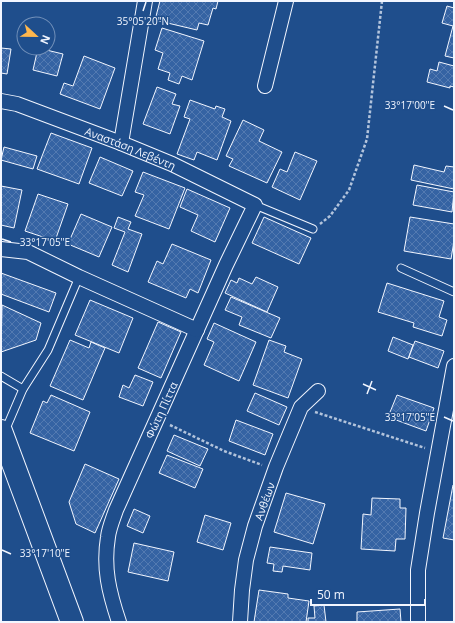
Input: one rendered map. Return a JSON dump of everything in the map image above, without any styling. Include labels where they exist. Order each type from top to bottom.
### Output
[{"type":"main road","points":[[2,434],[11,467],[72,622]]},
{"type":"street","points":[[121,143],[145,1]]},
{"type":"street","points":[[265,86],[286,1]]},
{"type":"street","name":"Αναστάση Λεβέντη","points":[[1,101],[17,104],[121,143],[172,164],[255,205]]},
{"type":"street","name":"Φώτη Πίττα","points":[[119,622],[108,586],[106,560],[108,536],[116,510],[226,265],[255,205]]},
{"type":"street","points":[[1,249],[28,252],[79,277],[197,330]]},
{"type":"street","points":[[418,622],[418,570],[454,366]]},
{"type":"street","name":"Ανθέων","points":[[240,622],[246,560],[255,526],[275,470],[301,407],[318,391]]},
{"type":"lane","points":[[255,205],[313,229]]},
{"type":"lane","points":[[401,268],[454,292]]},
{"type":"lane","points":[[2,434],[23,389],[48,350],[79,277]]},
{"type":"lane","points":[[1,376],[23,389]]},
{"type":"path","points":[[313,229],[330,216],[349,190],[367,139],[382,1]]},
{"type":"path","points":[[301,407],[438,452]]},
{"type":"path","points":[[156,419],[224,451],[275,470]]},
{"type":"building","points":[[160,1],[218,1],[216,9],[213,8],[208,25],[199,23],[197,30],[155,20]]},
{"type":"building","points":[[447,6],[454,8],[454,58],[445,56],[453,26],[442,23]]},
{"type":"building","points":[[162,28],[204,41],[192,80],[182,76],[179,84],[168,80],[170,73],[158,69],[163,53],[155,50]]},
{"type":"building","points":[[1,48],[11,49],[7,74],[1,73]]},
{"type":"building","points":[[56,52],[63,54],[57,76],[33,70],[36,56],[56,56]]},
{"type":"building","points":[[84,56],[115,68],[100,109],[60,94],[64,83],[73,86]]},
{"type":"building","points":[[439,62],[454,66],[454,87],[450,86],[450,88],[427,82],[430,69],[437,71]]},
{"type":"building","points":[[157,87],[176,94],[172,104],[180,106],[170,134],[143,124]]},
{"type":"building","points":[[190,100],[215,109],[216,106],[225,109],[222,117],[231,121],[217,160],[197,152],[194,160],[177,154],[190,119],[184,117]]},
{"type":"building","points":[[243,120],[264,130],[259,141],[282,152],[267,183],[229,166],[233,159],[226,156]]},
{"type":"building","points":[[51,133],[92,148],[79,184],[37,169]]},
{"type":"building","points":[[4,147],[37,156],[33,169],[1,160]]},
{"type":"building","points":[[295,152],[317,161],[300,200],[272,187],[280,169],[287,172]]},
{"type":"building","points":[[100,157],[133,171],[122,196],[89,183]]},
{"type":"building","points":[[414,165],[444,172],[446,166],[454,167],[454,189],[411,180]]},
{"type":"building","points":[[143,172],[185,188],[169,229],[135,216],[144,195],[135,192]]},
{"type":"building","points":[[417,185],[454,192],[452,212],[413,205]]},
{"type":"building","points":[[1,186],[22,190],[14,228],[1,225]]},
{"type":"building","points":[[187,189],[230,208],[215,242],[191,231],[198,215],[180,207]]},
{"type":"building","points":[[38,194],[68,204],[55,241],[25,231]]},
{"type":"building","points":[[81,214],[112,227],[99,257],[68,244]]},
{"type":"building","points":[[118,217],[131,222],[128,229],[142,234],[128,272],[112,265],[125,232],[114,228]]},
{"type":"building","points":[[264,217],[311,238],[299,264],[252,243]]},
{"type":"building","points":[[410,217],[454,224],[454,241],[451,259],[404,251]]},
{"type":"building","points":[[172,244],[211,260],[198,293],[190,289],[186,298],[148,282],[157,261],[163,264]]},
{"type":"building","points":[[1,273],[56,293],[49,312],[1,294]]},
{"type":"building","points":[[256,277],[278,287],[267,312],[225,293],[231,280],[237,283],[239,278],[252,284]]},
{"type":"building","points":[[387,283],[444,301],[439,317],[447,320],[442,336],[413,327],[414,323],[378,312]]},
{"type":"building","points":[[231,297],[280,318],[271,338],[239,325],[242,317],[225,310]]},
{"type":"building","points":[[90,300],[133,318],[119,353],[75,335]]},
{"type":"building","points":[[2,305],[41,323],[36,340],[1,352]]},
{"type":"building","points":[[158,322],[181,332],[161,378],[138,368]]},
{"type":"building","points":[[214,323],[256,342],[239,381],[204,365],[214,342],[207,339]]},
{"type":"building","points":[[393,337],[413,345],[408,359],[388,351]]},
{"type":"building","points":[[70,340],[89,348],[91,342],[105,348],[83,400],[50,386]]},
{"type":"building","points":[[269,340],[286,346],[284,352],[302,359],[288,398],[253,385]]},
{"type":"building","points":[[415,341],[444,351],[438,368],[409,357]]},
{"type":"building","points":[[135,375],[153,382],[143,406],[119,397],[123,385],[129,388]]},
{"type":"building","points":[[255,393],[287,407],[279,425],[247,411]]},
{"type":"building","points":[[51,395],[90,412],[74,451],[30,433],[43,401],[47,403]]},
{"type":"building","points":[[397,395],[434,408],[426,431],[388,417]]},
{"type":"building","points":[[236,420],[273,434],[265,455],[229,441]]},
{"type":"building","points":[[174,435],[208,449],[200,466],[167,451]]},
{"type":"building","points":[[167,455],[203,469],[195,488],[159,473]]},
{"type":"building","points":[[85,464],[119,479],[95,533],[76,524],[69,502]]},
{"type":"building","points":[[454,485],[454,540],[443,538]]},
{"type":"building","points":[[286,493],[325,504],[313,544],[274,532]]},
{"type":"building","points":[[372,498],[400,499],[400,508],[406,508],[405,539],[396,539],[395,551],[361,549],[363,514],[371,515]]},
{"type":"building","points":[[134,509],[150,516],[143,533],[127,526]]},
{"type":"building","points":[[205,515],[231,523],[223,550],[197,542]]},
{"type":"building","points":[[134,543],[174,552],[168,581],[128,572]]},
{"type":"building","points":[[270,547],[312,553],[310,570],[283,566],[282,572],[273,571],[274,564],[267,563]]},
{"type":"building","points":[[259,590],[288,594],[288,598],[309,601],[306,622],[254,622]]},
{"type":"building","points":[[324,605],[326,622],[308,622],[308,618],[315,618],[314,606]]},
{"type":"building","points":[[400,609],[401,622],[357,622],[357,612]]}]
